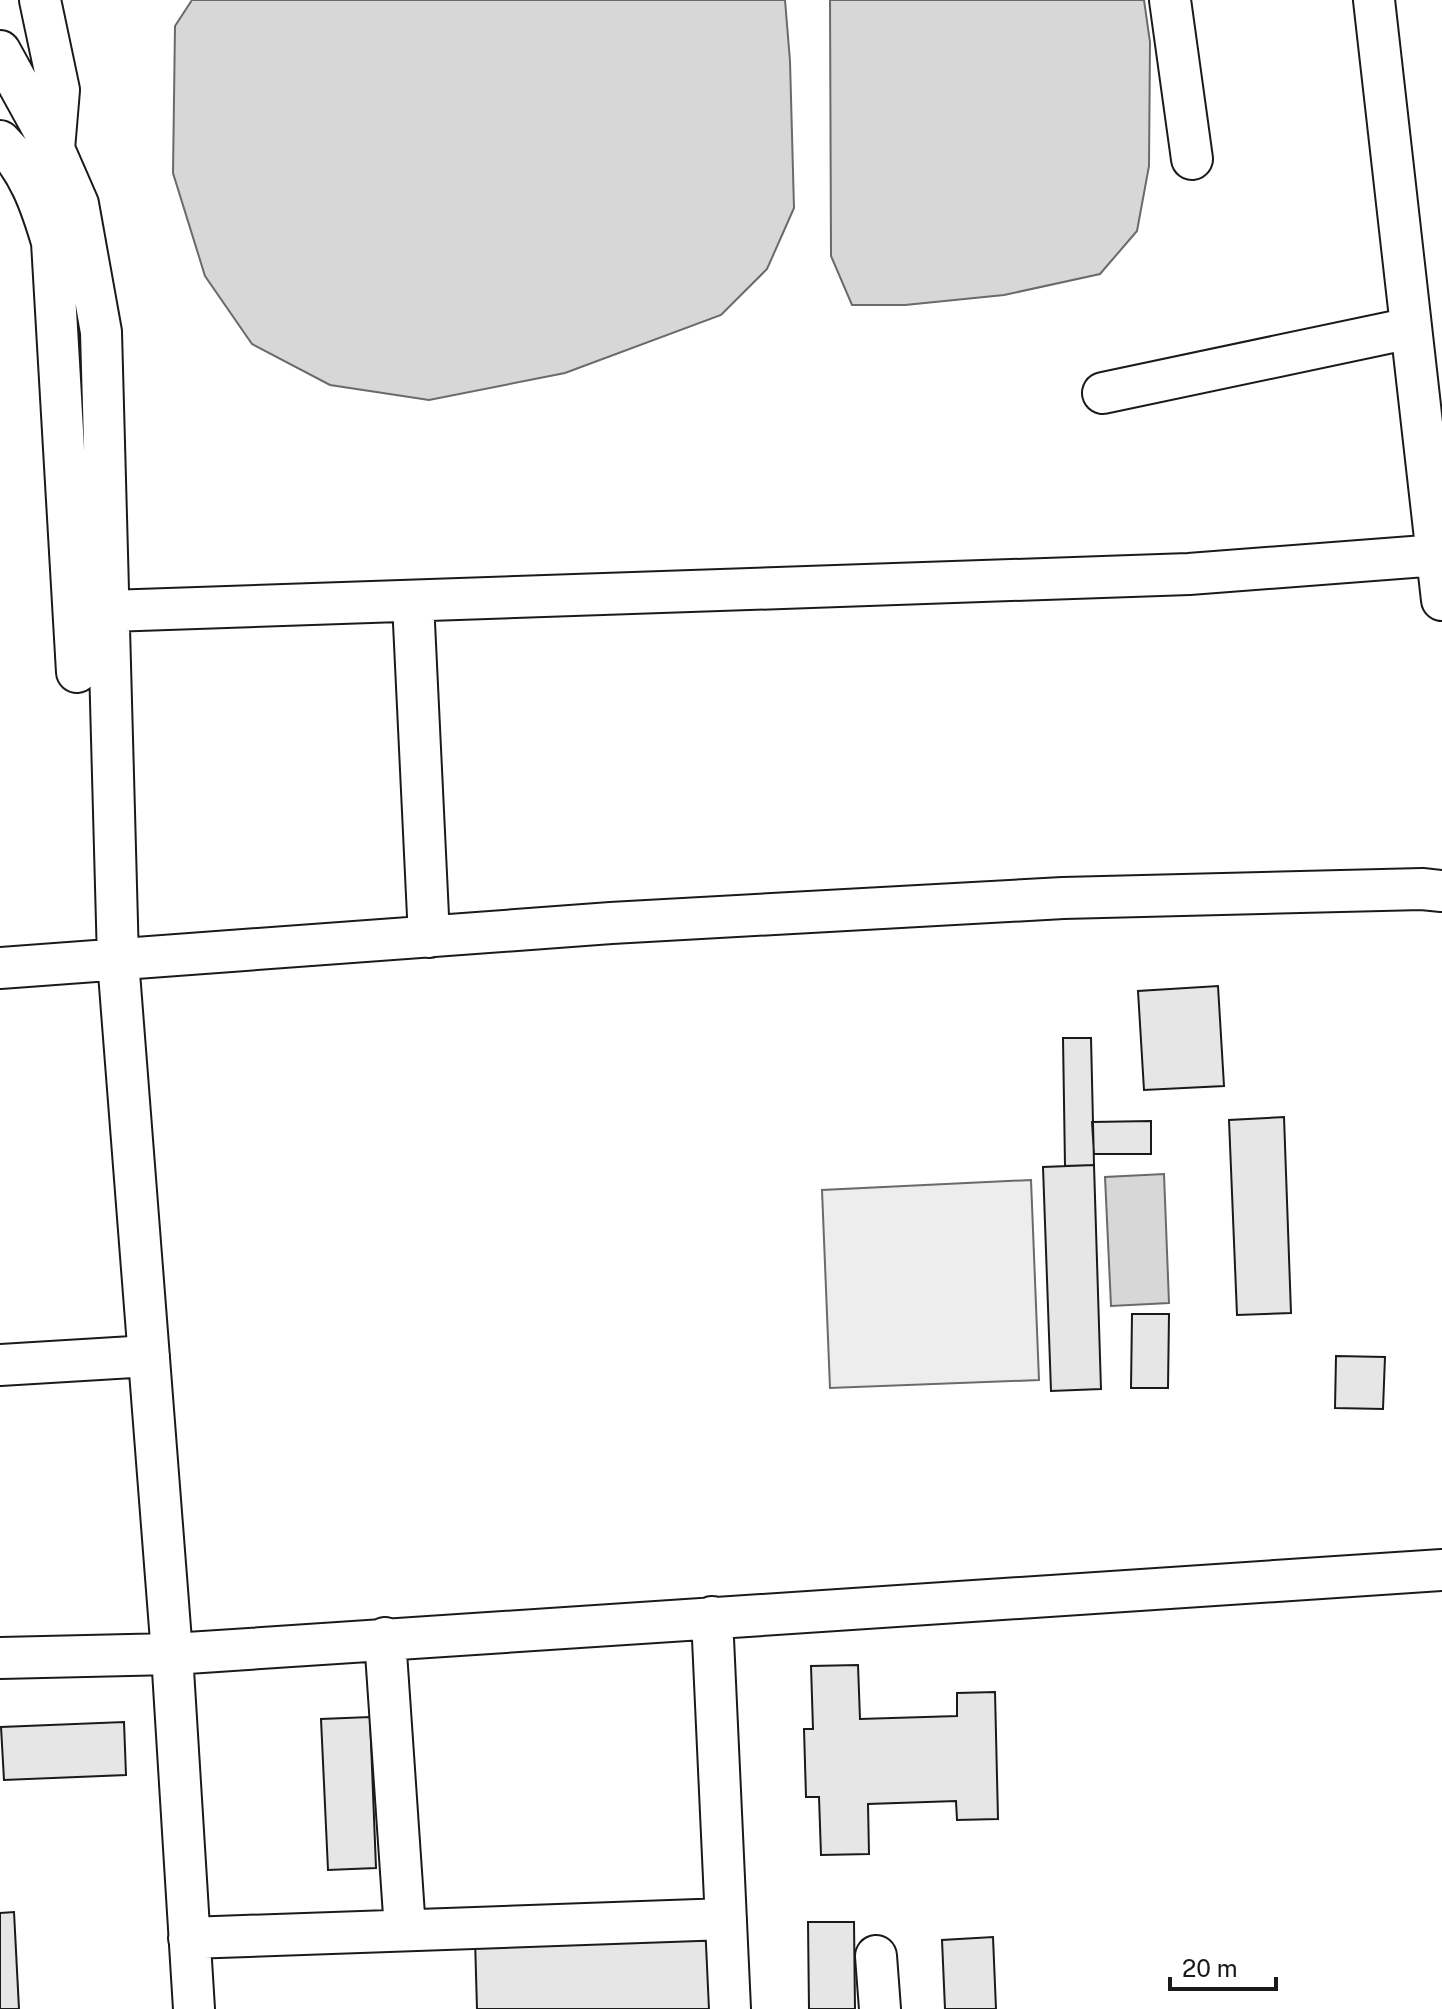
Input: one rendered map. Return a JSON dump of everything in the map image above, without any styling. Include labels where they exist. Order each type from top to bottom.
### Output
[{"type":"street","points":[[40,0],[59,90],[54,149]]},
{"type":"street","points":[[1170,0],[1192,159]]},
{"type":"street","points":[[1374,0],[1442,600]]},
{"type":"street","points":[[0,51],[54,149],[78,204],[101,332],[118,960],[172,1654],[194,2009]]},
{"type":"street","points":[[0,141],[15,156],[41,203],[52,242],[77,672]]},
{"type":"street","points":[[1103,393],[1411,328]]},
{"type":"street","points":[[109,611],[1189,574],[1438,555]]},
{"type":"street","points":[[413,602],[429,937]]},
{"type":"street","points":[[0,968],[611,923],[1063,898],[1442,891]]},
{"type":"street","points":[[0,1365],[149,1356]]},
{"type":"street","points":[[0,1658],[172,1654],[1442,1570]]},
{"type":"street","points":[[712,1617],[730,2009]]},
{"type":"street","points":[[385,1638],[405,1930]]},
{"type":"street","points":[[189,1938],[726,1919]]},
{"type":"street","points":[[876,1956],[880,2009]]},
{"type":"shaded area","points":[[192,0],[785,0],[794,208],[767,269],[721,315],[565,373],[429,400],[330,385],[252,344],[205,276],[173,173],[175,26]]},
{"type":"shaded area","points":[[830,0],[1144,0],[1150,42],[1149,166],[1137,231],[1100,274],[1004,295],[905,305],[852,305],[831,256]]},
{"type":"shaded area","points":[[1164,1174],[1169,1303],[1111,1306],[1105,1177]]},
{"type":"shaded area","points":[[1031,1180],[1039,1380],[830,1388],[822,1190]]},
{"type":"building","points":[[1218,986],[1224,1086],[1144,1090],[1138,991]]},
{"type":"building","points":[[1063,1038],[1091,1038],[1094,1165],[1065,1166]]},
{"type":"building","points":[[1284,1117],[1291,1313],[1237,1315],[1229,1120]]},
{"type":"building","points":[[1151,1121],[1151,1154],[1094,1154],[1092,1122]]},
{"type":"building","points":[[1094,1165],[1101,1389],[1051,1391],[1043,1167]]},
{"type":"building","points":[[1132,1314],[1169,1314],[1168,1388],[1131,1388]]},
{"type":"building","points":[[1336,1356],[1385,1357],[1383,1409],[1335,1408]]},
{"type":"building","points":[[858,1665],[860,1719],[957,1716],[957,1693],[995,1692],[998,1819],[957,1820],[956,1801],[868,1804],[869,1854],[821,1855],[819,1797],[806,1797],[804,1729],[813,1729],[811,1666]]},
{"type":"building","points":[[370,1717],[376,1868],[328,1870],[321,1719]]},
{"type":"building","points":[[124,1722],[126,1775],[4,1780],[1,1727]]},
{"type":"building","points":[[14,1912],[19,2009],[0,2009],[0,1913]]},
{"type":"building","points":[[808,1922],[854,1922],[855,2009],[809,2009]]},
{"type":"building","points":[[715,1932],[717,2009],[477,2009],[475,1939]]},
{"type":"building","points":[[993,1937],[996,2009],[945,2009],[942,1940]]}]
